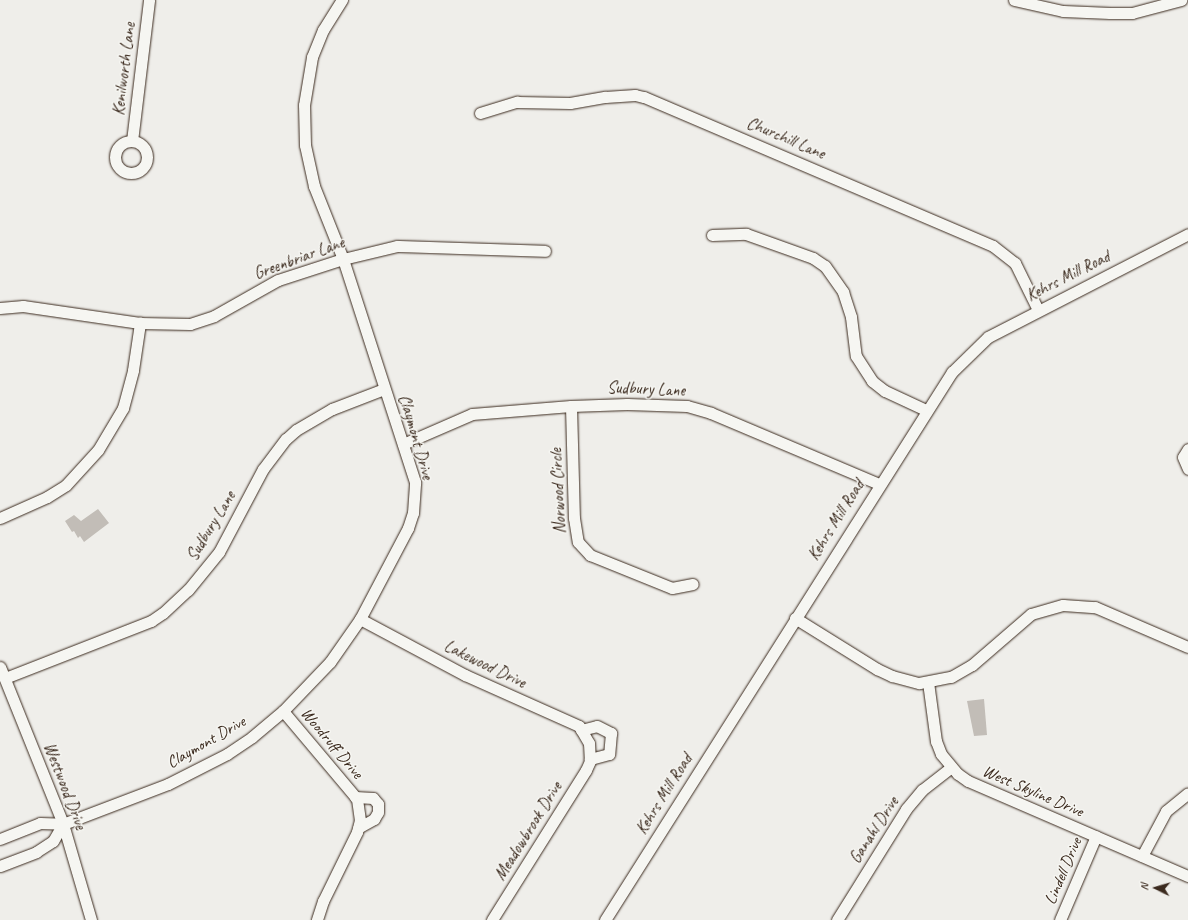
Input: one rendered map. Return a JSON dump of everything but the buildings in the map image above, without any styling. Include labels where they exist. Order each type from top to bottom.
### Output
[{"type":"street","name":"Kenilworth Lane","points":[[132,141],[149,0]]},
{"type":"street","name":"Claymont Drive","points":[[0,839],[40,823],[63,824],[168,784],[227,754],[283,711],[330,662],[360,619],[408,528],[413,513],[414,482],[343,259],[314,186],[308,165],[303,123],[305,88],[314,50],[322,30],[342,0]]},
{"type":"street","points":[[1014,0],[1063,11],[1110,13],[1132,12],[1181,0]]},
{"type":"street","name":"Churchill Lane","points":[[480,113],[517,102],[570,103],[605,97],[635,95],[644,97],[992,246],[1015,263],[1038,310]]},
{"type":"street","points":[[712,235],[746,234],[812,258],[825,266],[843,292],[851,317],[854,350],[872,381],[885,391],[926,410]]},
{"type":"street","name":"Kehrs Mill Road","points":[[605,920],[879,484],[952,372],[973,349],[988,337],[1188,234]]},
{"type":"street","name":"Greenbriar Lane","points":[[0,308],[23,306],[140,322],[190,324],[202,320],[264,286],[343,259],[397,246],[545,251]]},
{"type":"street","points":[[0,518],[47,497],[66,485],[98,450],[123,408],[133,370],[140,322]]},
{"type":"street","name":"Sudbury Lane","points":[[5,678],[151,621],[163,613],[188,590],[219,552],[263,469],[286,439],[296,430],[332,409],[384,390]]},
{"type":"street","name":"Sudbury Lane","points":[[403,444],[472,414],[571,406],[627,404],[687,406],[711,413],[879,484]]},
{"type":"street","name":"Norwood Circle","points":[[571,406],[574,518],[578,542],[590,555],[672,588],[693,584]]},
{"type":"street","points":[[1188,449],[1183,457],[1188,469]]},
{"type":"street","points":[[795,618],[877,669],[908,681],[928,682],[951,676],[972,665],[1031,614],[1063,605],[1095,607],[1188,647]]},
{"type":"street","name":"Lakewood Drive","points":[[360,619],[466,675],[574,724],[581,730],[589,743]]},
{"type":"street","name":"Westwood Drive","points":[[0,667],[63,824],[91,920]]},
{"type":"street","name":"West Skyline Drive","points":[[928,682],[936,741],[951,767],[968,781],[1188,876]]},
{"type":"street","name":"Woodruff Drive","points":[[283,711],[327,766],[355,796],[360,820],[358,828],[323,901],[317,920]]},
{"type":"street","points":[[581,730],[597,726],[611,733],[609,754],[590,759]]},
{"type":"street","name":"Meadowbrook Drive","points":[[492,920],[586,770],[590,759],[589,743]]},
{"type":"street","name":"Ganahl Drive","points":[[837,920],[906,809],[922,790],[951,767]]},
{"type":"street","points":[[1142,856],[1166,811],[1188,793]]},
{"type":"street","name":"Woodruff Drive","points":[[355,796],[373,798],[378,804],[378,812],[374,820],[358,828]]},
{"type":"street","points":[[0,866],[36,852],[53,841],[63,824]]},
{"type":"street","name":"Lindell Drive","points":[[1060,920],[1096,836]]}]
